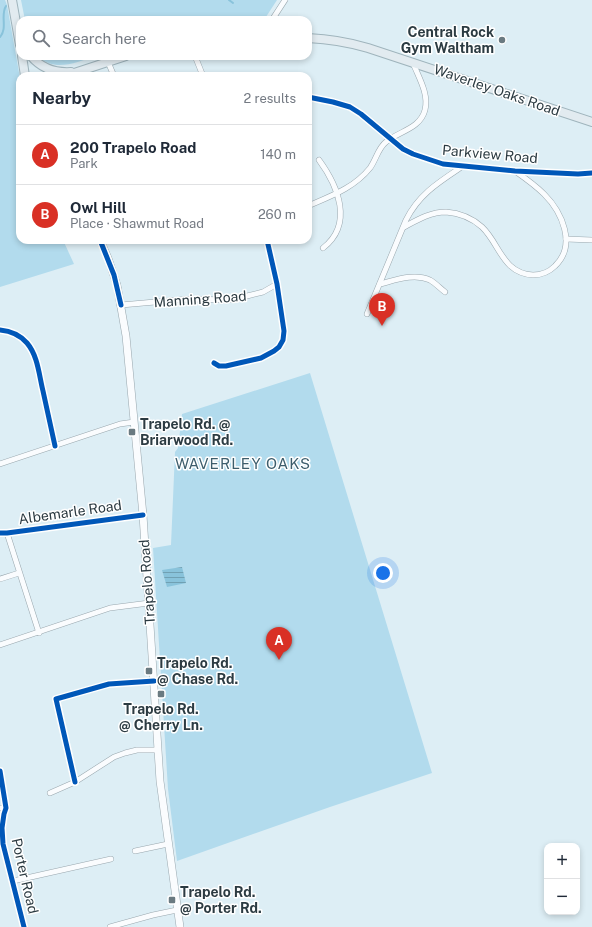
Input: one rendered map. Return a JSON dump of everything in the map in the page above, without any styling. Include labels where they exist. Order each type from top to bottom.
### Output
[{"type":"main road","points":[[12,0],[16,19]]},
{"type":"main road","name":"Waverley Oaks Road","points":[[312,38],[326,38],[343,41],[413,62],[592,122]]},
{"type":"main road","points":[[23,60],[25,72]]},
{"type":"main road","points":[[34,60],[38,64],[54,71],[64,72],[80,71],[114,60]]},
{"type":"main road","name":"Trapelo Road","points":[[102,244],[114,275],[126,336],[143,515],[162,802],[180,927]]},
{"type":"street","points":[[275,16],[285,0]]},
{"type":"street","points":[[197,60],[201,72]]},
{"type":"street","points":[[108,62],[112,72]]},
{"type":"street","points":[[312,204],[350,186],[370,167],[383,145],[390,139],[412,127],[421,118],[426,105],[424,90],[413,62]]},
{"type":"street","name":"Parkview Road","points":[[312,98],[350,107],[361,114],[404,149],[413,154],[443,164],[515,171],[578,174],[592,173]]},
{"type":"street","points":[[319,160],[338,193],[340,214],[338,229],[333,239],[323,248]]},
{"type":"street","points":[[367,314],[409,214],[419,199],[437,183],[463,166]]},
{"type":"street","points":[[404,227],[425,216],[439,213],[454,213],[468,217],[483,228],[502,257],[511,266],[522,273],[533,275],[545,273],[555,266],[564,253],[566,239],[561,220],[550,201],[539,189],[515,171]]},
{"type":"street","points":[[566,239],[592,240]]},
{"type":"street","points":[[214,363],[219,366],[226,366],[268,355],[279,347],[283,340],[284,331],[277,284],[268,244]]},
{"type":"street","points":[[380,284],[407,278],[420,277],[433,282],[445,292]]},
{"type":"street","name":"Manning Road","points":[[121,305],[189,299],[228,300],[263,292],[277,284]]},
{"type":"street","points":[[0,330],[10,331],[16,334],[28,344],[32,351],[38,370],[55,446]]},
{"type":"street","points":[[0,464],[120,424],[134,422]]},
{"type":"street","name":"Albemarle Road","points":[[0,533],[143,515]]},
{"type":"street","points":[[7,533],[38,633]]},
{"type":"street","points":[[0,579],[19,573]]},
{"type":"street","points":[[0,645],[110,608],[149,603]]},
{"type":"street","points":[[75,782],[56,699],[109,684],[154,681]]},
{"type":"street","points":[[50,793],[75,782],[125,753],[137,750],[158,750]]},
{"type":"street","points":[[0,771],[6,808],[0,808]]},
{"type":"street","name":"Porter Road","points":[[6,808],[2,828],[3,844],[24,927]]},
{"type":"street","points":[[135,851],[168,844]]},
{"type":"street","points":[[13,881],[111,859]]},
{"type":"street","points":[[110,927],[177,910]]},
{"type":"shaded area","points":[[0,0],[5,0],[19,72],[16,72],[16,244],[65,244],[74,264],[0,287]]},
{"type":"shaded area","points":[[21,0],[277,0],[267,16],[24,16]]},
{"type":"shaded area","points":[[44,60],[83,60],[66,65],[51,64]]},
{"type":"shaded area","points":[[310,373],[432,773],[177,861],[168,789],[153,548],[171,545],[175,452],[178,448],[182,414]]},
{"type":"shaded area","points":[[182,567],[186,583],[167,587],[162,570]]},
{"type":"waterway","points":[[229,0],[233,3]]},
{"type":"waterway","points":[[0,37],[4,26],[4,10],[6,6]]},
{"type":"cycle path","points":[[312,98],[350,107],[361,114],[403,149],[443,164],[515,171],[578,174],[592,173]]},
{"type":"cycle path","points":[[102,244],[114,275],[121,305]]},
{"type":"cycle path","points":[[214,363],[219,366],[226,366],[261,358],[279,347],[283,340],[284,331],[277,284],[268,244]]},
{"type":"cycle path","points":[[0,330],[12,332],[21,338],[27,343],[34,354],[38,366],[55,446]]},
{"type":"cycle path","points":[[0,533],[143,515]]},
{"type":"cycle path","points":[[75,782],[56,699],[109,684],[154,681]]},
{"type":"cycle path","points":[[0,771],[6,808],[2,828],[3,844],[24,927]]},
{"type":"place","name":"Central Rock Gym Waltham","points":[[502,40]]},
{"type":"place","name":"Owl Hill","points":[[382,326]]},
{"type":"place","name":"Trapelo Rd. @ Briarwood Rd.","points":[[132,432]]},
{"type":"place","name":"200 Trapelo Road","points":[[279,660]]},
{"type":"place","name":"Trapelo Rd. @ Chase Rd.","points":[[149,671]]},
{"type":"place","name":"Trapelo Rd. @ Cherry Ln.","points":[[161,694]]},
{"type":"place","name":"Trapelo Rd. @ Porter Rd.","points":[[172,900]]},
{"type":"district","name":"WAVERLEY OAKS","points":[[243,463]]}]
